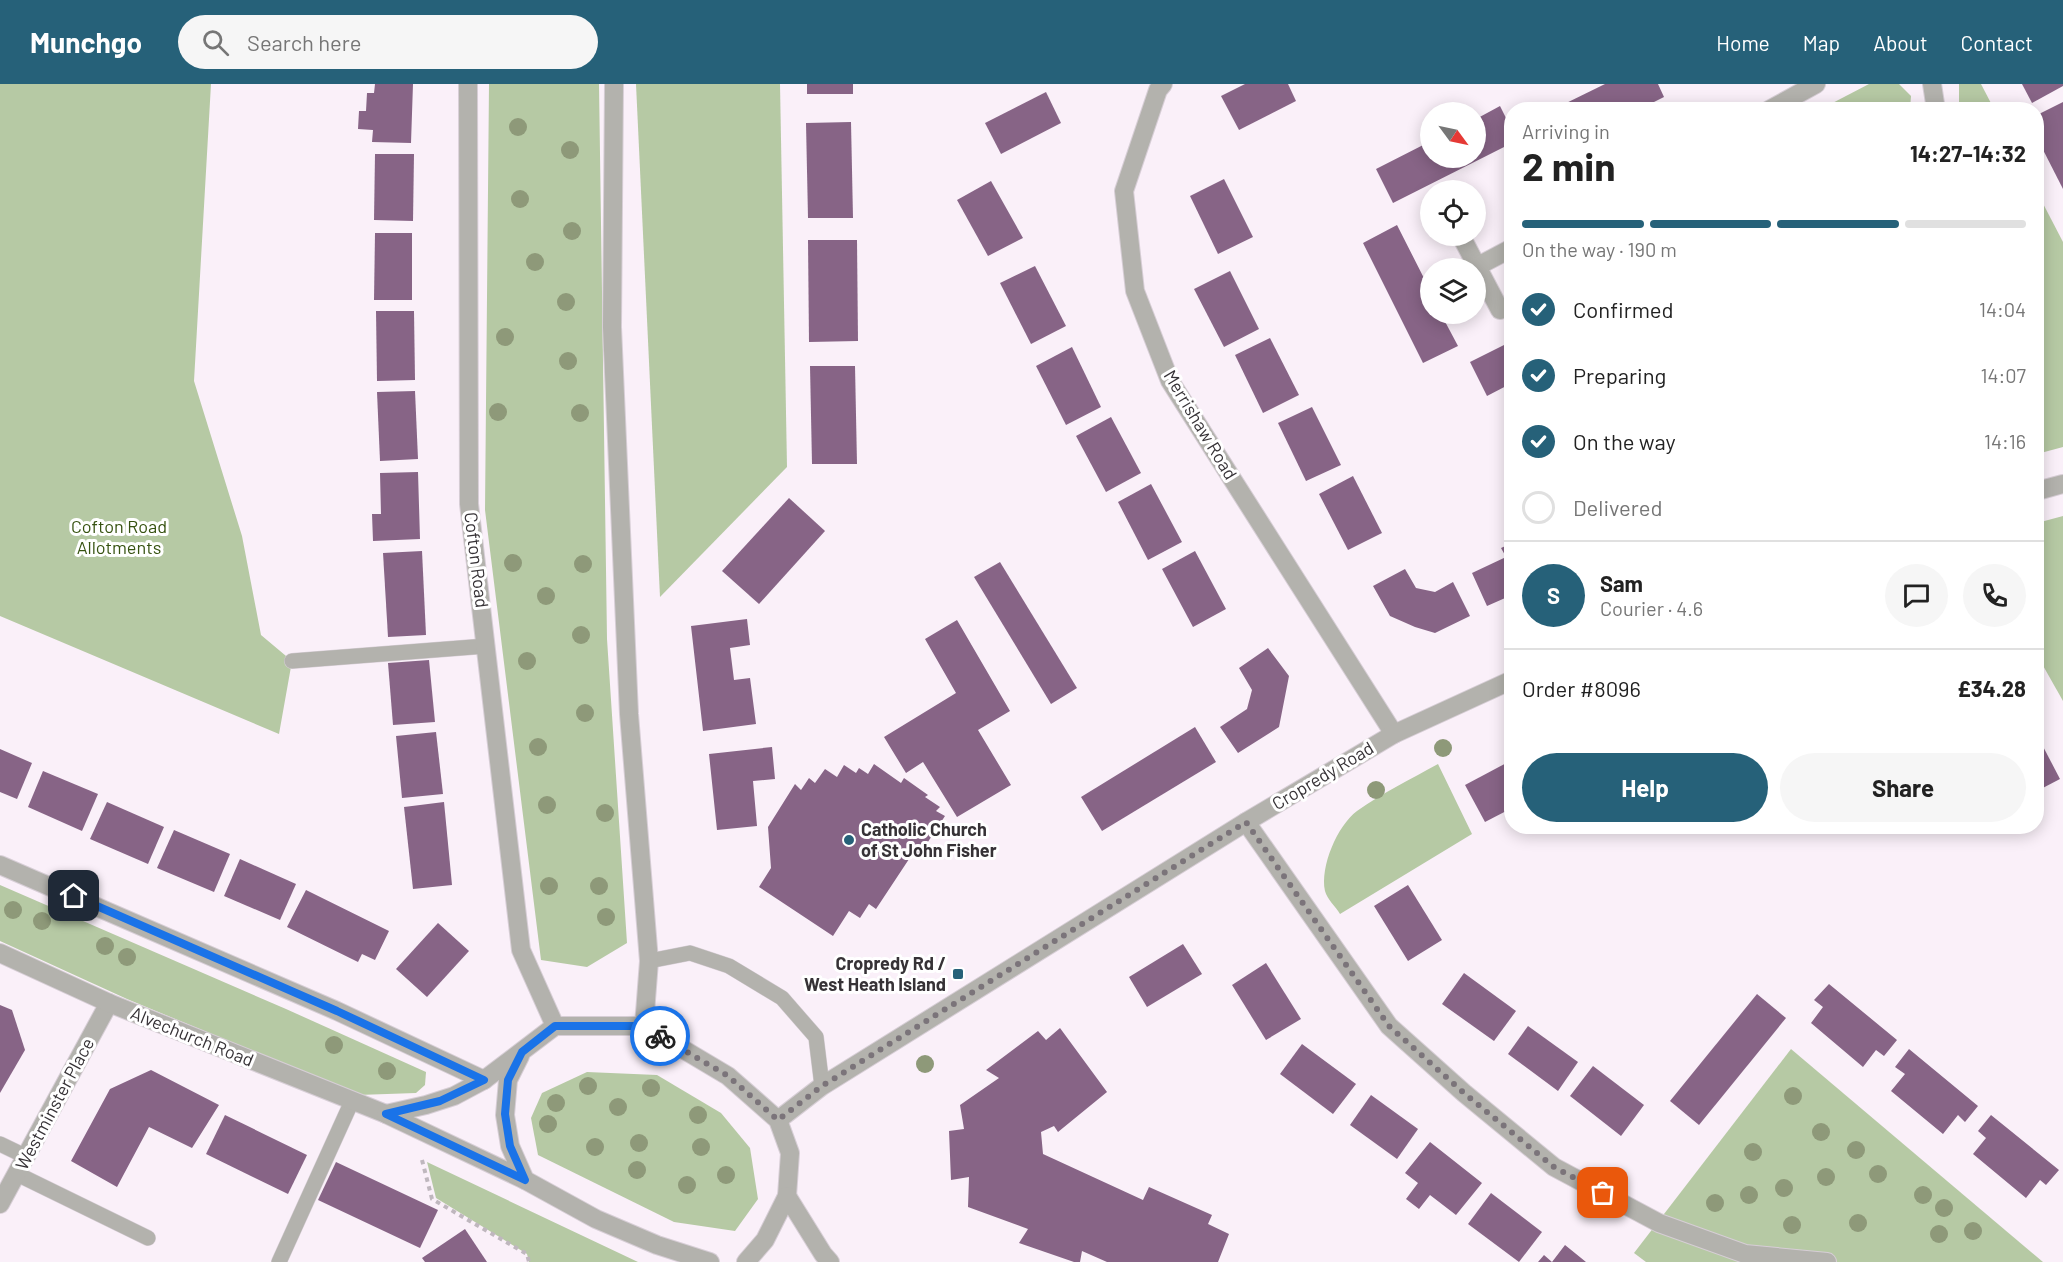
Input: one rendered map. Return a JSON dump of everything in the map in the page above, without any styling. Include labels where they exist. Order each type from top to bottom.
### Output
[{"type":"street","name":"Cofton Road","points":[[468,84],[469,504],[521,950],[555,1026]]},
{"type":"street","points":[[614,84],[612,339],[629,714],[649,961],[644,1026]]},
{"type":"street","name":"Merrishaw Road","points":[[1163,84],[1158,90],[1125,191],[1135,291],[1170,381],[1394,734]]},
{"type":"street","points":[[1783,102],[1816,84]]},
{"type":"street","points":[[1932,84],[1935,102]]},
{"type":"street","points":[[1486,262],[1504,252]]},
{"type":"street","points":[[1486,282],[1500,310]]},
{"type":"street","points":[[2044,489],[2063,484]]},
{"type":"street","name":"Cropredy Road","points":[[778,1120],[822,1086],[1246,822],[1394,734],[1504,684]]},
{"type":"street","points":[[1246,822],[1389,1026],[1464,1093],[1554,1167],[1659,1223],[1744,1258],[1827,1262]]},
{"type":"street","points":[[0,865],[337,1011],[484,1080]]},
{"type":"street","name":"Alvechurch Road","points":[[0,953],[109,1004],[386,1114],[525,1180],[660,1254],[710,1262]]},
{"type":"street","name":"Westminster Place","points":[[0,1204],[109,1004]]},
{"type":"street","points":[[386,1114],[454,1096],[484,1080],[555,1026],[644,1026],[728,1076],[778,1120],[790,1153],[787,1196],[765,1240],[746,1262]]},
{"type":"street","points":[[522,1052],[508,1080],[505,1114],[510,1146],[525,1180]]},
{"type":"street","points":[[787,1196],[830,1262]]},
{"type":"lane","points":[[292,661],[486,646]]},
{"type":"lane","points":[[649,961],[690,953],[729,966],[782,998],[816,1037],[822,1086]]},
{"type":"lane","points":[[279,1262],[352,1101]]},
{"type":"lane","points":[[0,1144],[27,1156]]},
{"type":"lane","points":[[17,1174],[148,1238]]},
{"type":"path","points":[[421,1157],[432,1199],[527,1254],[529,1262]]},
{"type":"green space","name":"Cofton Road Allotments","points":[[0,84],[211,84],[194,381],[242,536],[261,635],[292,661],[279,734],[0,616]]},
{"type":"green space","points":[[489,84],[599,84],[607,639],[627,943],[587,967],[541,960],[485,510]]},
{"type":"green space","points":[[636,84],[780,84],[787,467],[660,597]]},
{"type":"green space","points":[[1869,84],[1899,84],[1911,96],[1911,102],[1834,102]]},
{"type":"green space","points":[[1959,84],[1981,84],[1990,102],[1959,102]]},
{"type":"green space","points":[[2044,205],[2063,242],[2063,447],[2044,452]]},
{"type":"green space","points":[[2063,516],[2063,701],[2044,667],[2044,521]]},
{"type":"green space","points":[[1438,764],[1472,834],[1340,914],[1326,894],[1324,881],[1328,859],[1343,826],[1367,804]]},
{"type":"green space","points":[[0,885],[426,1072],[425,1085],[416,1093],[358,1095],[127,999],[0,941]]},
{"type":"green space","points":[[1791,1049],[2043,1262],[1646,1262],[1634,1253]]},
{"type":"green space","points":[[587,1072],[657,1075],[721,1113],[750,1148],[758,1199],[735,1231],[674,1222],[538,1155],[531,1118],[542,1093]]},
{"type":"green space","points":[[427,1162],[638,1262],[529,1262],[527,1254],[436,1198]]},
{"type":"building","points":[[375,84],[413,84],[411,143],[372,142],[373,130],[358,129],[359,111],[366,111],[367,93],[374,93]]},
{"type":"building","points":[[807,84],[853,84],[853,94],[807,94]]},
{"type":"building","points":[[1245,84],[1288,84],[1296,101],[1239,130],[1221,96]]},
{"type":"building","points":[[1605,84],[1658,84],[1664,97],[1654,102],[1568,102]]},
{"type":"building","points":[[2022,84],[2063,84],[2063,86],[2031,102]]},
{"type":"building","points":[[1046,92],[1061,123],[1001,154],[985,123]]},
{"type":"building","points":[[2063,102],[2063,189],[2044,152],[2044,112]]},
{"type":"building","points":[[1500,106],[1504,114],[1504,147],[1486,156],[1486,114]]},
{"type":"building","points":[[851,122],[853,218],[808,218],[806,123]]},
{"type":"building","points":[[1420,147],[1420,168],[1462,168],[1439,180],[1420,180],[1420,189],[1393,203],[1376,169]]},
{"type":"building","points":[[375,154],[414,154],[413,221],[374,220]]},
{"type":"building","points":[[1224,179],[1253,237],[1218,254],[1190,196]]},
{"type":"building","points":[[991,181],[1023,238],[988,256],[957,200]]},
{"type":"building","points":[[1397,225],[1420,270],[1420,324],[1446,324],[1458,346],[1423,363],[1363,243]]},
{"type":"building","points":[[375,233],[412,233],[412,300],[374,300]]},
{"type":"building","points":[[808,240],[857,240],[858,341],[809,342]]},
{"type":"building","points":[[1035,266],[1066,326],[1031,344],[1000,283]]},
{"type":"building","points":[[1230,271],[1259,329],[1224,347],[1194,289]]},
{"type":"building","points":[[376,311],[414,311],[415,380],[377,381]]},
{"type":"building","points":[[1270,338],[1299,395],[1263,413],[1235,355]]},
{"type":"building","points":[[1504,345],[1504,387],[1487,396],[1470,362]]},
{"type":"building","points":[[1072,347],[1101,407],[1066,425],[1036,366]]},
{"type":"building","points":[[810,366],[855,366],[857,464],[812,464]]},
{"type":"building","points":[[415,391],[418,459],[380,461],[377,392]]},
{"type":"building","points":[[1312,407],[1341,465],[1306,481],[1278,423]]},
{"type":"building","points":[[1111,417],[1141,473],[1106,492],[1076,436]]},
{"type":"building","points":[[418,472],[420,539],[373,541],[372,514],[381,514],[380,473]]},
{"type":"building","points":[[1353,476],[1382,533],[1348,550],[1319,494]]},
{"type":"building","points":[[1151,484],[1182,542],[1148,560],[1118,502]]},
{"type":"building","points":[[789,498],[825,531],[759,604],[722,571]]},
{"type":"building","points":[[422,551],[426,635],[388,637],[383,553]]},
{"type":"building","points":[[1195,551],[1226,609],[1193,627],[1162,569]]},
{"type":"building","points":[[1504,558],[1504,599],[1487,606],[1472,573]]},
{"type":"building","points":[[1000,562],[1077,688],[1051,704],[974,577]]},
{"type":"building","points":[[1405,569],[1416,588],[1435,592],[1453,582],[1470,616],[1435,633],[1390,616],[1373,586]]},
{"type":"building","points":[[747,619],[750,645],[730,648],[734,680],[750,678],[756,724],[703,731],[691,626]]},
{"type":"building","points":[[957,620],[1010,711],[978,730],[1011,785],[957,817],[923,762],[906,773],[884,737],[956,693],[925,639]]},
{"type":"building","points":[[1268,648],[1289,676],[1279,727],[1238,753],[1220,727],[1247,709],[1252,690],[1239,668]]},
{"type":"building","points":[[429,660],[435,722],[393,725],[388,663]]},
{"type":"building","points":[[1195,727],[1216,762],[1102,831],[1081,797]]},
{"type":"building","points":[[436,732],[443,794],[402,798],[396,736]]},
{"type":"building","points":[[772,747],[775,779],[753,781],[757,826],[717,830],[709,754]]},
{"type":"building","points":[[2044,748],[2060,779],[2044,787]]},
{"type":"building","points":[[0,749],[32,763],[17,799],[0,792]]},
{"type":"building","name":"Catholic Church of St John Fisher","points":[[874,764],[901,783],[904,778],[928,795],[925,797],[940,807],[936,811],[945,816],[918,857],[913,853],[876,909],[869,904],[860,918],[849,911],[833,936],[759,887],[771,868],[768,827],[795,784],[801,790],[809,778],[815,783],[825,769],[837,777],[844,765],[856,773],[859,768],[868,774]]},
{"type":"building","points":[[1504,764],[1504,812],[1485,822],[1465,785]]},
{"type":"building","points":[[43,771],[98,794],[82,831],[28,807]]},
{"type":"building","points":[[107,802],[164,827],[148,864],[90,839]]},
{"type":"building","points":[[444,802],[452,885],[413,889],[404,807]]},
{"type":"building","points":[[174,830],[230,854],[214,892],[157,868]]},
{"type":"building","points":[[240,859],[296,884],[280,920],[224,896]]},
{"type":"building","points":[[1408,885],[1442,940],[1408,961],[1374,906]]},
{"type":"building","points":[[306,890],[389,931],[375,960],[362,954],[358,962],[287,927]]},
{"type":"building","points":[[438,923],[469,951],[427,997],[396,969]]},
{"type":"building","points":[[1183,944],[1202,974],[1147,1007],[1129,977]]},
{"type":"building","points":[[1266,963],[1301,1019],[1266,1040],[1232,985]]},
{"type":"building","points":[[1464,973],[1516,1011],[1494,1041],[1442,1004]]},
{"type":"building","points":[[1829,984],[1897,1040],[1884,1056],[1876,1050],[1863,1067],[1811,1023],[1823,1007],[1814,1000]]},
{"type":"building","points":[[1757,994],[1786,1018],[1699,1125],[1670,1101]]},
{"type":"building","points":[[0,1005],[12,1010],[25,1050],[0,1093]]},
{"type":"building","points":[[1528,1026],[1578,1062],[1558,1091],[1508,1054]]},
{"type":"building","points":[[1060,1028],[1107,1092],[1058,1132],[1054,1126],[1041,1132],[1043,1154],[1143,1200],[1149,1187],[1212,1215],[1208,1224],[1229,1234],[1218,1262],[1107,1262],[1082,1251],[1080,1262],[1074,1262],[1019,1243],[1028,1229],[968,1207],[969,1177],[951,1180],[949,1131],[964,1129],[960,1105],[999,1078],[986,1070],[1038,1031],[1046,1040]]},
{"type":"building","points":[[1302,1044],[1356,1084],[1333,1114],[1280,1074]]},
{"type":"building","points":[[1909,1049],[1978,1106],[1965,1122],[1958,1115],[1943,1134],[1891,1091],[1905,1074],[1895,1067]]},
{"type":"building","points":[[1593,1066],[1644,1105],[1621,1136],[1570,1096]]},
{"type":"building","points":[[151,1070],[219,1105],[192,1148],[149,1127],[117,1187],[71,1161],[110,1089]]},
{"type":"building","points":[[1371,1095],[1418,1129],[1397,1159],[1350,1125]]},
{"type":"building","points":[[225,1115],[307,1155],[288,1194],[206,1154]]},
{"type":"building","points":[[1991,1115],[2059,1170],[2046,1185],[2040,1180],[2026,1198],[1973,1154],[1986,1138],[1978,1131]]},
{"type":"building","points":[[1430,1142],[1482,1183],[1456,1215],[1430,1195],[1419,1209],[1406,1199],[1418,1183],[1405,1173]]},
{"type":"building","points":[[336,1162],[438,1210],[420,1248],[318,1200]]},
{"type":"building","points":[[1491,1193],[1542,1232],[1519,1262],[1468,1224]]},
{"type":"building","points":[[465,1229],[487,1262],[425,1262],[422,1258]]},
{"type":"building","points":[[1565,1245],[1586,1262],[1552,1262]]},
{"type":"building","points":[[1544,1255],[1552,1262],[1538,1262]]},
{"type":"way so far","points":[[660,1036],[728,1076],[778,1120],[822,1086],[1246,822],[1389,1026],[1464,1093],[1554,1167],[1603,1193]]},
{"type":"place","name":"Catholic Church of St John Fisher","points":[[849,840]]},
{"type":"place","name":"Cropredy Rd / West Heath Island","points":[[958,974]]},
{"type":"route","points":[[74,896],[337,1011],[484,1080],[440,1101],[386,1114],[525,1180],[510,1146],[505,1114],[508,1080],[522,1052],[555,1026],[644,1026],[660,1036]]}]
